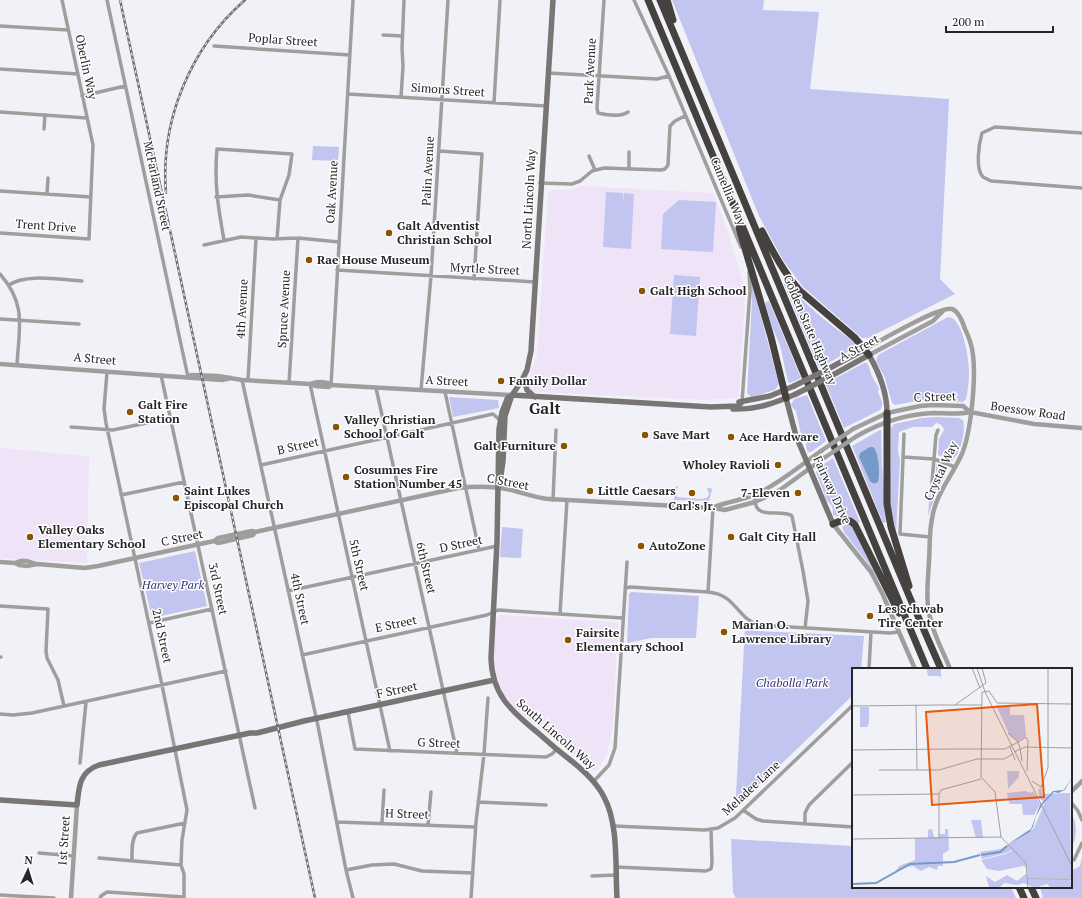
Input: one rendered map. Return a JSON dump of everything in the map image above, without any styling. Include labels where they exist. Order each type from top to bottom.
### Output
[{"type":"highway","points":[[644,0],[666,43]]},
{"type":"highway","name":"Golden State Highway","points":[[648,0],[927,668]]},
{"type":"highway","name":"Golden State Highway","points":[[660,0],[941,668]]},
{"type":"highway","points":[[667,0],[684,56]]},
{"type":"highway","points":[[735,179],[770,248],[792,282],[800,291],[855,338],[867,352]]},
{"type":"highway","points":[[729,193],[771,337],[785,394]]},
{"type":"highway","points":[[887,414],[887,504],[891,527],[922,626]]},
{"type":"highway","points":[[833,524],[845,519],[849,520],[855,525],[927,668]]},
{"type":"highway","points":[[1019,888],[1024,898]]},
{"type":"highway","points":[[1032,888],[1036,898]]},
{"type":"main road","name":"North Lincoln Way","points":[[512,395],[524,378],[530,358],[552,0]]},
{"type":"main road","name":"A Street","points":[[711,407],[721,404],[742,402],[785,394],[796,394],[831,376],[867,352]]},
{"type":"main road","name":"A Street","points":[[512,395],[711,407],[721,409],[743,409],[764,406],[785,394],[794,386],[828,368],[867,352]]},
{"type":"main road","points":[[867,352],[877,369],[884,388],[887,414]]},
{"type":"main road","points":[[524,378],[524,383],[527,390],[535,397]]},
{"type":"main road","name":"Fairway Drive","points":[[785,394],[796,436],[833,524]]},
{"type":"main road","name":"South Lincoln Way","points":[[512,395],[507,399],[500,421],[491,658],[494,680],[501,696],[512,711],[594,781],[608,803],[614,826],[616,898]]},
{"type":"main road","name":"South Lincoln Way","points":[[498,488],[503,461],[505,416],[512,395]]},
{"type":"main road","name":"F Street","points":[[79,786],[86,774],[95,767],[250,733],[257,729],[316,719],[494,680]]},
{"type":"main road","name":"1st Street","points":[[77,805],[79,786]]},
{"type":"main road","points":[[0,800],[77,805]]},
{"type":"street","name":"Oberlin Way","points":[[62,0],[92,138],[94,151],[93,164]]},
{"type":"street","name":"McFarland Street","points":[[107,0],[188,377]]},
{"type":"street","name":"Oak Avenue","points":[[331,385],[353,0]]},
{"type":"street","points":[[401,97],[403,66],[401,54],[404,0]]},
{"type":"street","name":"Palin Avenue","points":[[421,390],[432,276],[448,0]]},
{"type":"street","points":[[494,103],[500,0]]},
{"type":"street","name":"Park Avenue","points":[[604,0],[597,108],[598,113],[624,115],[628,112]]},
{"type":"street","name":"Camellia Way","points":[[634,0],[669,76],[742,248],[748,266],[750,291],[742,402]]},
{"type":"street","points":[[0,26],[68,30]]},
{"type":"street","points":[[383,35],[402,36]]},
{"type":"street","name":"Poplar Street","points":[[214,46],[350,55]]},
{"type":"street","points":[[0,69],[78,74]]},
{"type":"street","points":[[548,73],[657,79],[669,76]]},
{"type":"street","points":[[82,96],[125,86]]},
{"type":"street","name":"Simons Street","points":[[348,94],[546,106]]},
{"type":"street","points":[[0,112],[87,118]]},
{"type":"street","points":[[44,129],[45,115]]},
{"type":"street","points":[[540,184],[572,184],[580,181],[595,170],[604,168],[665,169],[668,165],[670,126],[675,121],[685,116]]},
{"type":"street","points":[[1082,133],[995,127],[982,133],[979,143],[979,168],[982,176],[991,181],[1082,188]]},
{"type":"street","points":[[224,240],[216,197],[215,175],[217,148],[292,154],[289,175],[280,200],[277,239]]},
{"type":"street","points":[[439,151],[482,154],[474,279]]},
{"type":"street","points":[[629,168],[630,152]]},
{"type":"street","points":[[589,156],[595,170]]},
{"type":"street","name":"Trent Drive","points":[[0,233],[88,239],[93,164]]},
{"type":"street","points":[[47,194],[48,178]]},
{"type":"street","points":[[0,191],[91,197]]},
{"type":"street","points":[[216,197],[248,195],[280,200]]},
{"type":"street","points":[[204,245],[241,238],[298,238],[339,242]]},
{"type":"street","name":"4th Avenue","points":[[245,380],[256,238]]},
{"type":"street","name":"Spruce Avenue","points":[[289,383],[298,238]]},
{"type":"street","name":"Myrtle Street","points":[[338,270],[535,282]]},
{"type":"street","points":[[0,274],[9,284],[17,302],[19,320],[16,365]]},
{"type":"street","points":[[9,284],[17,280],[27,278],[82,282]]},
{"type":"street","name":"A Street","points":[[867,352],[932,314],[952,309]]},
{"type":"street","name":"Crystal Way","points":[[950,668],[933,628],[928,608],[930,537],[935,506],[965,445],[974,375],[973,355],[968,334],[961,319],[955,310],[952,309]]},
{"type":"street","name":"A Street","points":[[867,352],[933,321],[943,311]]},
{"type":"street","points":[[0,319],[79,324]]},
{"type":"street","name":"A Street","points":[[0,364],[188,377],[192,374],[289,383],[310,384],[315,382],[326,382],[331,385],[512,395]]},
{"type":"street","name":"2nd Street","points":[[107,372],[104,409],[107,430],[149,623],[187,810],[182,840],[181,865],[184,874],[184,898]]},
{"type":"street","name":"3rd Street","points":[[161,375],[255,808]]},
{"type":"street","name":"4th Street","points":[[245,380],[261,465],[353,898]]},
{"type":"street","name":"5th Street","points":[[310,384],[337,514],[390,751]]},
{"type":"street","name":"6th Street","points":[[376,388],[457,753]]},
{"type":"street","points":[[445,392],[478,550]]},
{"type":"street","name":"C Street","points":[[713,508],[724,503],[746,498],[759,493],[853,429],[887,414],[908,408],[933,405],[963,406],[970,412]]},
{"type":"street","name":"C Street","points":[[0,562],[15,563],[20,560],[36,564],[92,567],[198,545],[214,541],[218,538],[275,528],[465,487],[484,486],[498,488],[553,500],[713,508],[725,510],[755,502],[780,490],[857,436],[887,422],[918,414],[962,414],[970,412]]},
{"type":"street","name":"Boessow Road","points":[[970,412],[1034,424],[1082,428]]},
{"type":"street","name":"B Street","points":[[261,465],[493,414],[500,421]]},
{"type":"street","points":[[71,427],[113,430],[170,418]]},
{"type":"street","points":[[553,500],[556,430]]},
{"type":"street","name":"Crystal Way","points":[[932,482],[938,430]]},
{"type":"street","points":[[904,434],[900,534],[930,537]]},
{"type":"street","points":[[903,457],[934,459],[955,468]]},
{"type":"street","points":[[121,495],[184,482]]},
{"type":"street","points":[[773,484],[771,488],[756,497],[755,502],[759,509],[764,513],[787,513],[792,516],[808,601],[805,628]]},
{"type":"street","points":[[560,614],[567,500]]},
{"type":"street","points":[[708,592],[713,508]]},
{"type":"street","name":"Fairway Drive","points":[[833,524],[871,572],[883,595],[915,668]]},
{"type":"street","name":"D Street","points":[[288,591],[496,546]]},
{"type":"street","points":[[594,781],[609,765],[615,748],[627,562]]},
{"type":"street","points":[[626,588],[708,592],[724,596],[732,602],[747,619],[755,624],[871,632],[898,632]]},
{"type":"street","points":[[0,606],[48,609],[47,658],[58,680],[64,706]]},
{"type":"street","points":[[149,623],[212,609]]},
{"type":"street","name":"E Street","points":[[302,655],[498,610],[623,618]]},
{"type":"street","points":[[869,668],[871,632]]},
{"type":"street","points":[[0,714],[23,714],[86,702],[226,671]]},
{"type":"street","points":[[471,898],[475,827],[484,754],[488,698]]},
{"type":"street","points":[[80,763],[86,702]]},
{"type":"street","name":"Meladee Lane","points":[[614,826],[711,830],[730,822],[852,706]]},
{"type":"street","name":"G Street","points":[[348,712],[356,749],[546,757],[557,749]]},
{"type":"street","points":[[804,824],[805,813],[809,805],[852,763]]},
{"type":"street","points":[[849,765],[852,768]]},
{"type":"street","points":[[1072,791],[1082,781]]},
{"type":"street","points":[[382,823],[384,790]]},
{"type":"street","points":[[428,825],[431,792]]},
{"type":"street","points":[[478,802],[546,805]]},
{"type":"street","points":[[1072,803],[1078,810],[1082,820]]},
{"type":"street","name":"1st Street","points":[[71,898],[77,805]]},
{"type":"street","points":[[743,810],[760,821],[852,827]]},
{"type":"street","name":"H Street","points":[[338,822],[475,827]]},
{"type":"street","points":[[132,860],[133,840],[137,833],[186,823]]},
{"type":"street","points":[[615,867],[706,871],[711,869],[712,863],[711,830]]},
{"type":"street","points":[[1074,860],[1082,843]]},
{"type":"street","points":[[39,853],[74,856]]},
{"type":"street","points":[[99,858],[181,865]]},
{"type":"street","points":[[346,870],[372,865],[394,864],[422,872],[472,873]]},
{"type":"street","points":[[592,876],[616,875]]},
{"type":"street","points":[[100,898],[107,892],[184,898]]},
{"type":"street","points":[[0,894],[6,896],[54,898]]},
{"type":"shaded area","name":"Galt High School","points":[[581,186],[713,193],[726,226],[743,282],[745,296],[739,395],[736,398],[706,400],[536,392],[531,390],[528,382],[537,354],[548,192],[552,190],[571,190]]},
{"type":"shaded area","points":[[870,447],[873,447],[877,453],[879,474],[878,482],[875,483],[870,481],[859,457],[860,453]]},
{"type":"shaded area","points":[[0,448],[89,456],[87,563],[0,558]]},
{"type":"shaded area","points":[[500,615],[618,623],[613,724],[607,753],[597,770],[592,770],[516,709],[503,693],[496,673],[494,655],[496,619]]},
{"type":"green space","points":[[672,0],[764,0],[763,10],[819,12],[810,89],[949,99],[940,279],[955,294],[868,338],[862,338],[803,287],[783,260],[759,216]]},
{"type":"green space","points":[[313,146],[339,147],[338,161],[312,160]]},
{"type":"green space","points":[[606,192],[623,193],[623,203],[624,193],[634,194],[631,249],[603,247]]},
{"type":"green space","points":[[679,200],[716,202],[713,252],[661,249],[663,214]]},
{"type":"green space","points":[[674,275],[700,277],[696,336],[670,334]]},
{"type":"green space","points":[[750,276],[779,384],[775,390],[751,397],[747,393],[752,301]]},
{"type":"green space","points":[[788,283],[801,299],[819,315],[855,342],[855,348],[819,368],[784,284]]},
{"type":"green space","points":[[769,301],[801,378],[790,383],[788,382],[780,345],[772,327],[765,303]]},
{"type":"green space","points":[[948,317],[953,319],[958,324],[964,340],[968,358],[969,372],[966,399],[963,402],[922,400],[895,405],[892,403],[885,378],[876,361],[878,355]]},
{"type":"green space","points":[[864,363],[867,363],[879,389],[878,392],[882,401],[882,406],[880,410],[844,428],[826,385]]},
{"type":"green space","points":[[807,395],[826,441],[811,452],[808,452],[807,450],[805,436],[801,434],[796,411],[791,405],[794,399]]},
{"type":"green space","points":[[449,397],[498,400],[499,408],[453,417]]},
{"type":"green space","points":[[922,418],[959,418],[963,420],[964,430],[960,448],[955,458],[951,461],[938,455],[939,439],[944,430],[942,425],[938,423],[932,427],[913,427],[899,432],[898,451],[900,460],[896,534],[890,504],[891,428],[894,424]]},
{"type":"green space","points":[[880,430],[887,522],[883,523],[852,446]]},
{"type":"green space","points":[[833,458],[860,522],[857,523],[854,519],[848,516],[833,515],[832,507],[827,501],[816,472],[818,468]]},
{"type":"green space","points":[[936,464],[945,467],[947,471],[928,516],[930,483],[936,484]]},
{"type":"green space","points":[[676,486],[678,487],[676,492],[677,497],[700,499],[707,498],[709,494],[707,488],[711,488],[712,490],[709,501],[674,500]]},
{"type":"green space","points":[[846,524],[852,526],[879,581],[867,562],[844,532],[842,527]]},
{"type":"green space","points":[[502,527],[523,529],[521,558],[500,557]]},
{"type":"green space","name":"Harvey Park","points":[[195,551],[207,606],[152,618],[139,563]]},
{"type":"green space","points":[[631,592],[699,596],[696,638],[652,638],[627,643],[629,594]]},
{"type":"green space","name":"Chabolla Park","points":[[745,628],[757,631],[864,636],[861,668],[852,668],[852,696],[741,803],[736,798]]},
{"type":"green space","points":[[1072,815],[1076,826],[1075,840],[1072,847]]},
{"type":"green space","points":[[731,839],[852,846],[852,888],[1011,888],[1016,898],[736,898],[733,893]]},
{"type":"green space","points":[[1082,857],[1082,898],[1043,898],[1040,888],[1072,888],[1072,869],[1080,866]]},
{"type":"railway","points":[[120,0],[315,898]]},
{"type":"railway","points":[[166,193],[165,166],[168,139],[174,113],[183,88],[194,63],[209,40],[226,19],[245,0]]},
{"type":"place","name":"Galt Adventist Christian School","points":[[389,233]]},
{"type":"place","name":"Rae House Museum","points":[[309,260]]},
{"type":"place","name":"Galt High School","points":[[642,291]]},
{"type":"place","name":"Family Dollar","points":[[501,381]]},
{"type":"place","name":"Galt Fire Station","points":[[130,412]]},
{"type":"place","name":"Valley Christian School of Galt","points":[[336,427]]},
{"type":"place","name":"Save Mart","points":[[645,435]]},
{"type":"place","name":"Ace Hardware","points":[[731,437]]},
{"type":"place","name":"Galt Furniture","points":[[564,446]]},
{"type":"place","name":"Wholey Ravioli","points":[[778,465]]},
{"type":"place","name":"Cosumnes Fire Station Number 45","points":[[346,477]]},
{"type":"place","name":"Little Caesars","points":[[590,491]]},
{"type":"place","name":"Carl's Jr.","points":[[692,493]]},
{"type":"place","name":"7-Eleven","points":[[798,493]]},
{"type":"place","name":"Saint Lukes Episcopal Church","points":[[176,498]]},
{"type":"place","name":"Valley Oaks Elementary School","points":[[30,537]]},
{"type":"place","name":"Galt City Hall","points":[[731,537]]},
{"type":"place","name":"AutoZone","points":[[641,546]]},
{"type":"place","name":"Les Schwab Tire Center","points":[[870,616]]},
{"type":"place","name":"Marian O. Lawrence Library","points":[[724,632]]},
{"type":"place","name":"Fairsite Elementary School","points":[[568,640]]},
{"type":"district","name":"Galt","points":[[545,408]]}]
